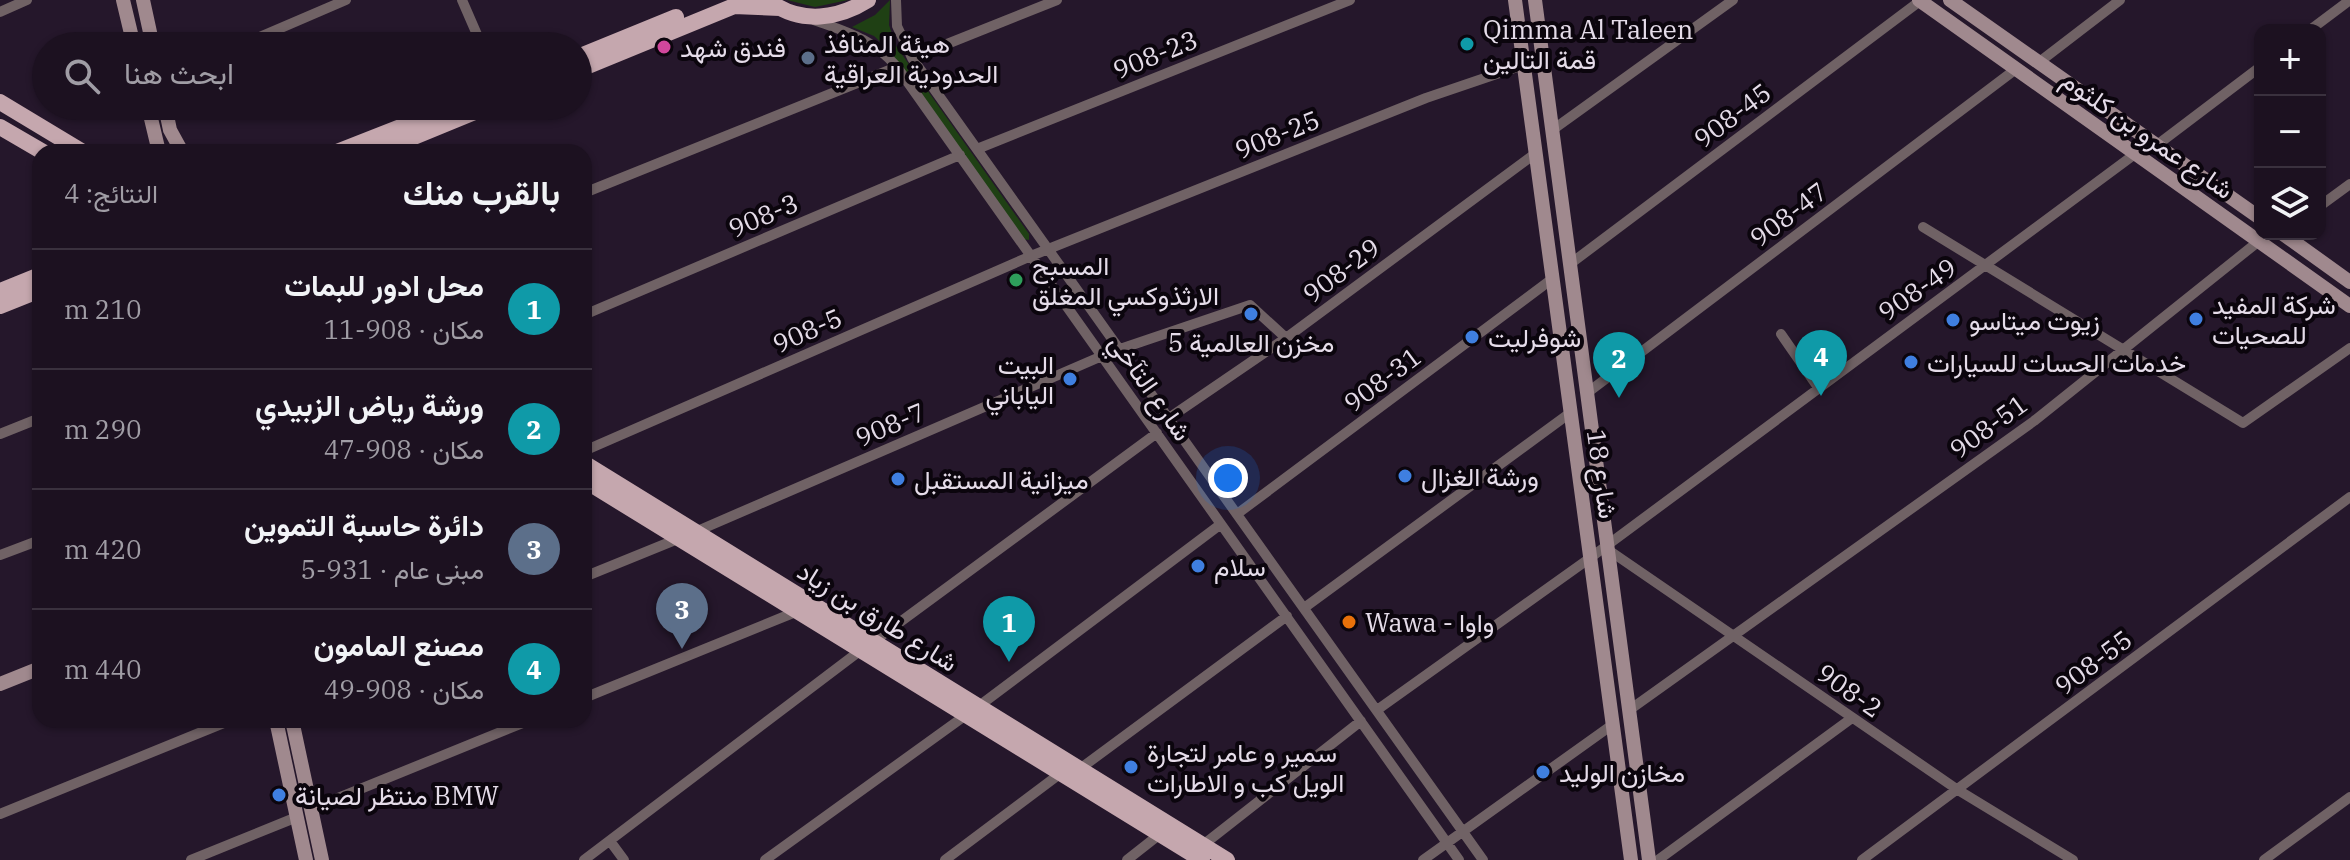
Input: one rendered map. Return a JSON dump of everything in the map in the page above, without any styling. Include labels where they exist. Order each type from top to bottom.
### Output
[{"type":"main road","points":[[592,51],[718,0]]},
{"type":"main road","points":[[592,64],[734,6],[774,4],[804,16],[840,13],[868,0]]},
{"type":"main road","points":[[0,102],[70,144]]},
{"type":"main road","points":[[357,144],[418,120]]},
{"type":"main road","points":[[396,144],[455,120]]},
{"type":"main road","points":[[0,127],[32,146]]},
{"type":"main road","points":[[0,291],[32,278]]},
{"type":"main road","points":[[0,306],[32,293]]},
{"type":"main road","name":"شارع طارق بن زياد","points":[[592,469],[798,611],[867,646]]},
{"type":"main road","name":"شارع طارق بن زياد","points":[[592,484],[687,535],[972,710],[1081,768],[1203,852]]},
{"type":"main road","name":"شارع طارق بن زياد","points":[[972,710],[1061,773],[1160,834],[1227,860]]},
{"type":"street","points":[[0,12],[27,0]]},
{"type":"street","points":[[123,0],[131,32]]},
{"type":"street","points":[[143,0],[150,32]]},
{"type":"street","points":[[272,32],[346,0]]},
{"type":"street","points":[[462,0],[476,32]]},
{"type":"street","name":"شارع التآخي","points":[[896,0],[897,26],[912,58],[1483,860]]},
{"type":"street","points":[[912,58],[1057,0]]},
{"type":"street","name":"908-23","points":[[977,149],[1350,0]]},
{"type":"street","name":"شارع 18","points":[[1515,0],[1631,860]]},
{"type":"street","name":"شارع 18","points":[[1535,0],[1649,860]]},
{"type":"street","points":[[1551,131],[1733,0]]},
{"type":"street","name":"شارع عمرو بن كلثوم","points":[[1950,0],[2254,214]]},
{"type":"street","points":[[2038,63],[2120,0]]},
{"type":"street","points":[[2318,24],[2350,0]]},
{"type":"street","name":"شارع عمرو بن كلثوم","points":[[1920,1],[2350,306]]},
{"type":"street","name":"908-45","points":[[1571,270],[1920,1]]},
{"type":"street","name":"شارع التآخي","points":[[804,16],[867,40],[883,50],[897,67],[1459,860]]},
{"type":"street","points":[[1523,62],[1542,57]]},
{"type":"street","name":"908-25","points":[[1048,249],[1523,62]]},
{"type":"street","points":[[592,190],[897,67]]},
{"type":"street","name":"908-47","points":[[1587,393],[2016,69]]},
{"type":"street","points":[[2157,145],[2254,72]]},
{"type":"street","points":[[151,120],[157,144]]},
{"type":"street","points":[[168,120],[177,144]]},
{"type":"street","name":"908-29","points":[[1169,418],[1286,338],[1536,153]]},
{"type":"street","name":"908-49","points":[[1377,710],[1590,558],[1817,386],[1985,267],[2135,154]]},
{"type":"street","name":"908-3","points":[[592,312],[960,155]]},
{"type":"street","points":[[2326,202],[2350,184]]},
{"type":"street","points":[[1923,227],[2243,423],[2350,348]]},
{"type":"street","points":[[2291,240],[2350,282]]},
{"type":"street","name":"908-51","points":[[1628,711],[2034,421],[2259,241]]},
{"type":"street","name":"908-5","points":[[592,448],[1048,249]]},
{"type":"street","points":[[2314,281],[2327,266]]},
{"type":"street","points":[[1552,279],[1571,270]]},
{"type":"street","name":"908-31","points":[[1237,514],[1552,279]]},
{"type":"street","points":[[1120,349],[1238,306],[1250,305],[1286,338]]},
{"type":"street","points":[[1781,334],[1817,386]]},
{"type":"street","name":"908-7","points":[[592,574],[1102,356]]},
{"type":"street","points":[[1304,608],[1570,413]]},
{"type":"street","points":[[0,434],[32,421]]},
{"type":"street","points":[[584,860],[867,646],[1157,433]]},
{"type":"street","name":"908-55","points":[[1862,860],[2350,497]]},
{"type":"street","points":[[765,860],[1221,524]]},
{"type":"street","points":[[0,555],[32,543]]},
{"type":"street","name":"908-2","points":[[1606,546],[1958,790],[2068,859]]},
{"type":"street","points":[[1254,570],[1269,559]]},
{"type":"street","points":[[592,695],[798,611]]},
{"type":"street","points":[[1081,768],[1287,616]]},
{"type":"street","points":[[0,684],[32,671]]},
{"type":"street","points":[[1658,860],[1852,718]]},
{"type":"street","points":[[1203,852],[1361,721]]},
{"type":"street","points":[[1423,860],[1612,725]]},
{"type":"street","points":[[0,814],[211,728]]},
{"type":"street","points":[[280,728],[311,809],[322,860]]},
{"type":"street","points":[[291,728],[288,742],[297,817],[306,860]]},
{"type":"street","points":[[311,809],[510,728]]},
{"type":"street","points":[[945,860],[1061,773]]},
{"type":"street","points":[[2264,860],[2350,797]]},
{"type":"street","points":[[191,860],[297,817]]},
{"type":"street","points":[[1127,860],[1160,834]]},
{"type":"street","points":[[610,841],[624,860]]},
{"type":"green space","points":[[787,0],[848,0],[815,7]]},
{"type":"green space","points":[[890,0],[889,25],[896,46],[1029,234],[1029,240],[1024,239],[890,51],[874,36],[852,27],[875,15]]},
{"type":"place","name":"Qimma Al Taleen قمة التالين","points":[[1467,44]]},
{"type":"place","name":"فندق شهد","points":[[664,47]]},
{"type":"place","name":"هيئة المنافذ الحدودية العراقية","points":[[808,58]]},
{"type":"place","name":"المسبح الارثذوكسي المغلق","points":[[1016,280]]},
{"type":"place","name":"مخزن العالمية 5","points":[[1251,314]]},
{"type":"place","name":"شركة المفيد للصحيات","points":[[2196,319]]},
{"type":"place","name":"زيوت ميتاسو","points":[[1953,320]]},
{"type":"place","name":"شوفرليت","points":[[1472,337]]},
{"type":"place","name":"خدمات الحسات للسيارات","points":[[1911,362]]},
{"type":"place","name":"البيت الياباني","points":[[1070,379]]},
{"type":"place","name":"مصنع المامون","points":[[1821,396]]},
{"type":"place","name":"ورشة رياض الزبيدي","points":[[1619,398]]},
{"type":"place","name":"ورشة الغزال","points":[[1405,476]]},
{"type":"place","name":"ميزانية المستقبل","points":[[898,479]]},
{"type":"place","name":"سلام","points":[[1198,566]]},
{"type":"place","name":"Wawa - واوا","points":[[1349,622]]},
{"type":"place","name":"دائرة حاسبة التموين","points":[[682,649]]},
{"type":"place","name":"محل ادور للبمات","points":[[1009,662]]},
{"type":"place","name":"سمير و عامر لتجارة الويل كب و الاطارات","points":[[1131,767]]},
{"type":"place","name":"مخازن الوليد","points":[[1543,772]]},
{"type":"place","name":"منتظر لصيانة BMW","points":[[279,795]]}]
